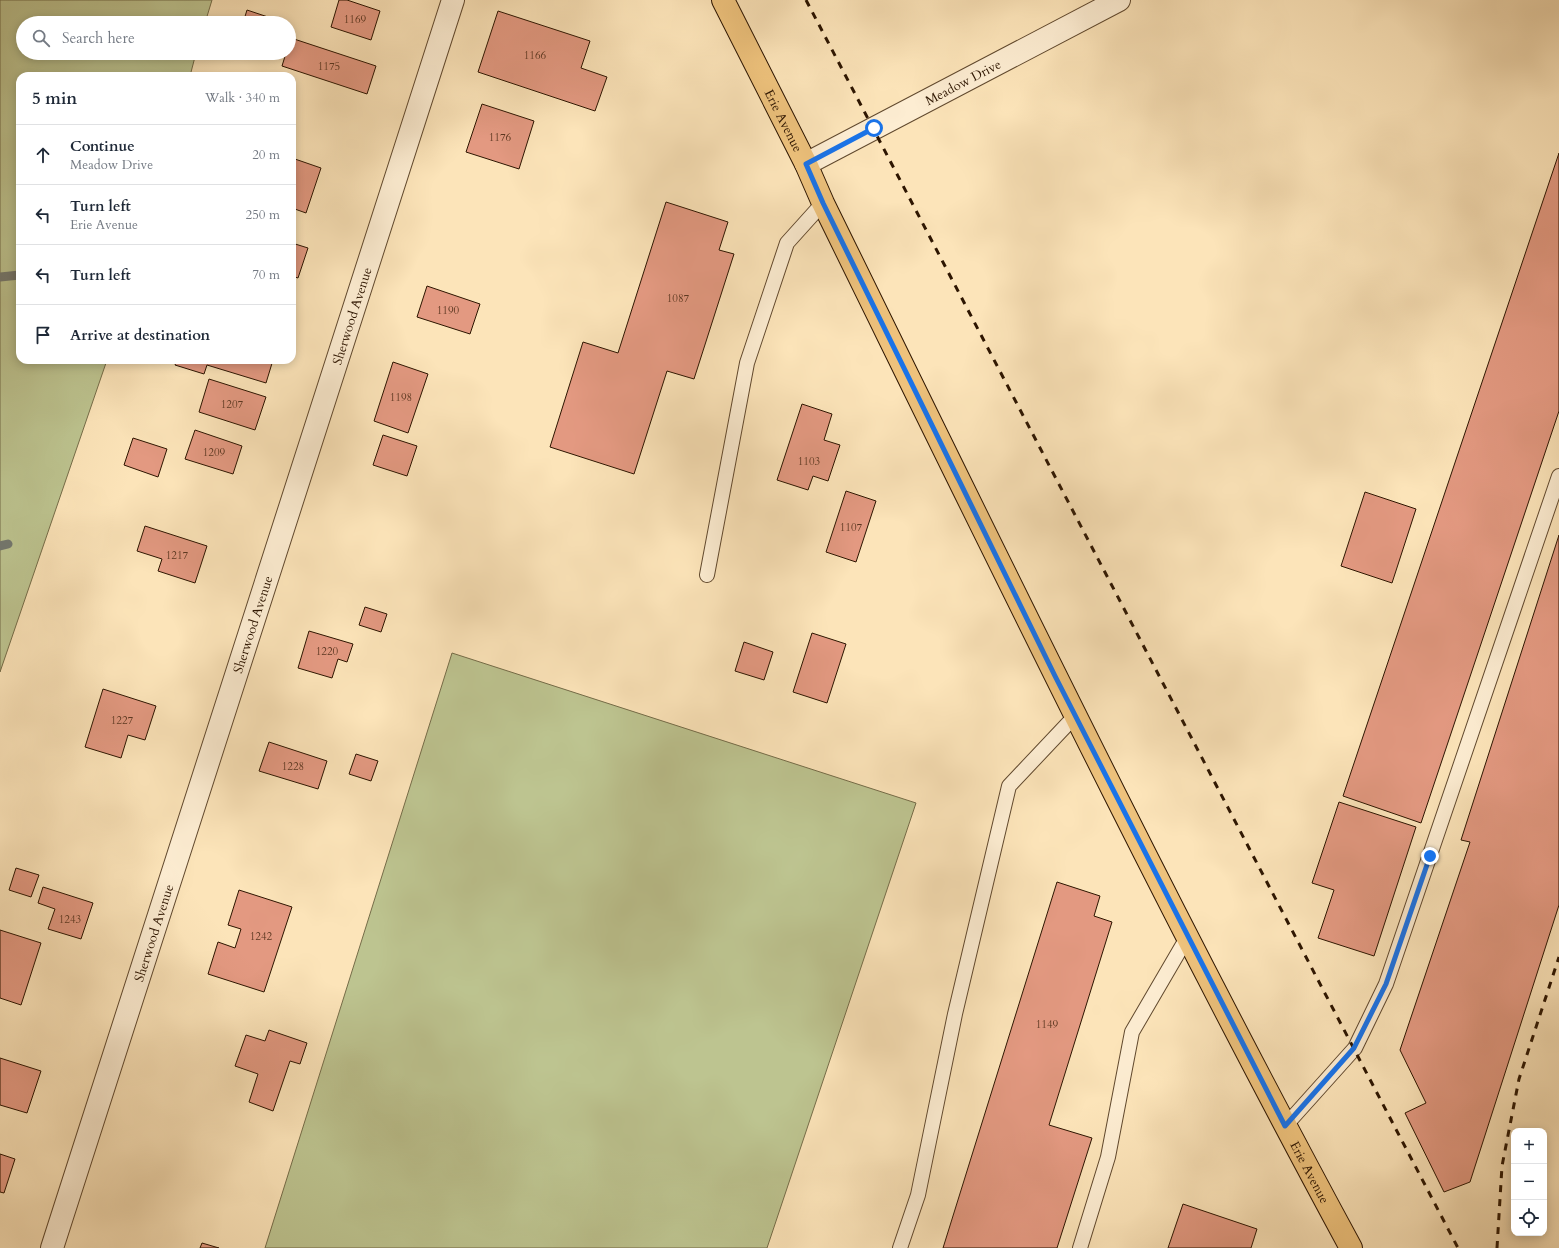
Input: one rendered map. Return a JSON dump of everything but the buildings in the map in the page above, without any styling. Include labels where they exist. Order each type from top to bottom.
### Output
[{"type":"main road","name":"Erie Avenue","points":[[728,2],[806,164],[823,203],[1076,715],[1285,1126],[1351,1248]]},
{"type":"street","name":"Sherwood Avenue","points":[[52,1248],[453,0]]},
{"type":"street","name":"Meadow Drive","points":[[806,164],[1119,0]]},
{"type":"lane","points":[[707,575],[747,364],[787,243],[823,203]]},
{"type":"lane","points":[[1285,1126],[1354,1048],[1386,984],[1559,476]]},
{"type":"lane","points":[[900,1248],[918,1195],[955,1014],[1009,786],[1076,715]]},
{"type":"lane","points":[[1080,1248],[1108,1157],[1132,1032],[1188,936]]},
{"type":"green space","points":[[0,0],[212,0],[207,16],[16,16],[16,60],[194,60],[191,72],[16,72],[16,364],[106,364],[0,672]]},
{"type":"green space","points":[[452,653],[916,803],[767,1248],[265,1248]]},
{"type":"waterway","points":[[0,277],[16,275]]},
{"type":"waterway","points":[[0,546],[8,544]]},
{"type":"railway","points":[[806,0],[1458,1248]]},
{"type":"railway","points":[[1497,1248],[1502,1166],[1519,1079],[1559,957]]},
{"type":"route","points":[[874,128],[806,164],[823,203],[1055,676],[1285,1126],[1354,1048],[1386,984],[1430,856]]}]
